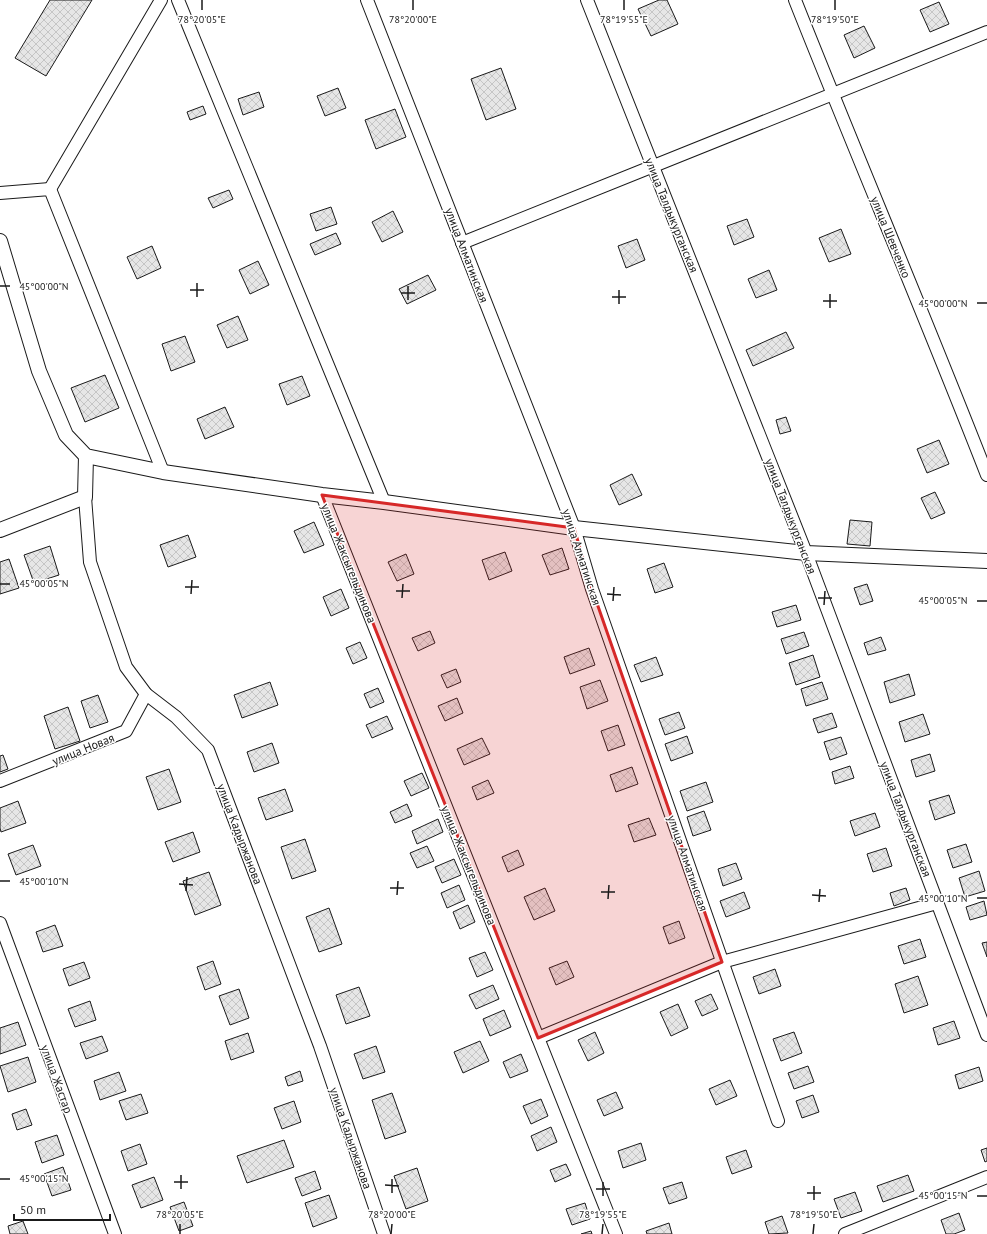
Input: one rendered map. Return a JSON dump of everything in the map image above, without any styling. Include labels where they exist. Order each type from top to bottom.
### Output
[{"type":"street","points":[[50,189],[161,0]]},
{"type":"street","points":[[178,0],[384,502]]},
{"type":"street","name":"улица Алматинская","points":[[367,0],[574,528],[592,589],[778,1122]]},
{"type":"street","name":"улица Талдыкурганская","points":[[587,0],[806,553],[987,1035]]},
{"type":"street","name":"улица Шевченко","points":[[795,0],[987,474]]},
{"type":"street","points":[[462,243],[832,93],[987,32]]},
{"type":"street","points":[[0,193],[50,189]]},
{"type":"street","points":[[50,189],[163,472]]},
{"type":"street","points":[[0,242],[39,371],[66,435],[86,456],[163,472],[322,495],[574,528],[806,553],[987,561]]},
{"type":"street","name":"улица Кадыржанова","points":[[86,456],[85,497],[90,562],[126,667],[146,694],[176,718],[208,750],[320,1046],[384,1234]]},
{"type":"street","name":"улица Жаксыгельдинова","points":[[322,495],[616,1234]]},
{"type":"street","points":[[0,530],[85,497]]},
{"type":"street","name":"улица Новая","points":[[0,781],[126,731],[146,694]]},
{"type":"street","points":[[538,1038],[722,962],[937,902]]},
{"type":"street","name":"улица Жастар","points":[[0,923],[115,1234]]},
{"type":"street","points":[[845,1234],[987,1176]]},
{"type":"highlighted area","points":[[322,495],[574,528],[592,589],[722,962],[538,1038]]},
{"type":"building","points":[[50,0],[92,0],[46,76],[15,58]]},
{"type":"building","points":[[659,0],[667,0],[678,24],[651,36],[638,9]]},
{"type":"building","points":[[939,2],[949,24],[930,32],[920,10]]},
{"type":"building","points":[[864,26],[875,48],[854,58],[844,35]]},
{"type":"building","points":[[501,68],[516,109],[486,120],[471,79]]},
{"type":"building","points":[[338,88],[346,108],[325,116],[317,96]]},
{"type":"building","points":[[259,92],[264,107],[243,115],[238,99]]},
{"type":"building","points":[[203,106],[206,114],[190,120],[187,112]]},
{"type":"building","points":[[395,109],[406,137],[376,149],[365,120]]},
{"type":"building","points":[[229,190],[233,199],[213,208],[208,198]]},
{"type":"building","points":[[331,207],[337,224],[316,231],[310,214]]},
{"type":"building","points":[[393,211],[403,232],[382,242],[372,222]]},
{"type":"building","points":[[747,219],[754,237],[734,245],[727,226]]},
{"type":"building","points":[[841,229],[851,254],[829,262],[819,238]]},
{"type":"building","points":[[336,233],[341,244],[315,255],[310,244]]},
{"type":"building","points":[[637,239],[645,260],[626,268],[618,246]]},
{"type":"building","points":[[152,246],[161,268],[137,279],[127,257]]},
{"type":"building","points":[[258,261],[269,285],[250,294],[239,270]]},
{"type":"building","points":[[769,270],[777,290],[756,298],[748,279]]},
{"type":"building","points":[[428,275],[436,290],[407,304],[399,289]]},
{"type":"building","points":[[238,316],[248,340],[227,348],[217,325]]},
{"type":"building","points":[[786,332],[794,348],[753,366],[746,350]]},
{"type":"building","points":[[185,336],[195,362],[171,371],[162,344]]},
{"type":"building","points":[[105,375],[119,408],[85,422],[71,388]]},
{"type":"building","points":[[302,376],[310,396],[287,405],[279,384]]},
{"type":"building","points":[[225,407],[234,427],[205,439],[197,419]]},
{"type":"building","points":[[786,417],[791,431],[780,434],[776,420]]},
{"type":"building","points":[[939,440],[949,464],[927,473],[917,449]]},
{"type":"building","points":[[632,474],[642,495],[619,505],[610,485]]},
{"type":"building","points":[[935,492],[945,513],[931,519],[921,498]]},
{"type":"building","points":[[850,520],[872,522],[870,546],[847,544]]},
{"type":"building","points":[[314,522],[324,545],[304,553],[294,531]]},
{"type":"building","points":[[188,535],[196,557],[168,567],[160,545]]},
{"type":"building","points":[[50,546],[59,575],[34,583],[24,555]]},
{"type":"building","points":[[562,548],[569,569],[550,575],[542,555]]},
{"type":"building","points":[[505,552],[512,571],[489,580],[482,560]]},
{"type":"building","points":[[406,554],[414,574],[397,581],[388,562]]},
{"type":"building","points":[[9,559],[19,588],[0,594],[0,562]]},
{"type":"building","points":[[664,563],[673,587],[655,593],[647,569]]},
{"type":"building","points":[[867,584],[873,601],[860,605],[854,588]]},
{"type":"building","points":[[341,589],[349,608],[331,616],[323,597]]},
{"type":"building","points":[[796,605],[801,620],[777,627],[772,612]]},
{"type":"building","points":[[430,631],[435,643],[418,651],[412,638]]},
{"type":"building","points":[[804,632],[809,646],[786,654],[781,639]]},
{"type":"building","points":[[881,637],[886,650],[868,655],[864,643]]},
{"type":"building","points":[[360,642],[367,658],[353,664],[346,648]]},
{"type":"building","points":[[589,648],[595,665],[570,674],[564,657]]},
{"type":"building","points":[[813,655],[820,677],[796,685],[789,663]]},
{"type":"building","points":[[656,657],[663,675],[641,682],[634,665]]},
{"type":"building","points":[[456,669],[461,682],[447,688],[441,675]]},
{"type":"building","points":[[909,674],[915,695],[890,703],[884,682]]},
{"type":"building","points":[[600,680],[608,701],[587,709],[580,687]]},
{"type":"building","points":[[270,682],[278,705],[242,718],[234,695]]},
{"type":"building","points":[[822,682],[828,699],[806,706],[801,689]]},
{"type":"building","points":[[378,688],[384,702],[370,708],[364,694]]},
{"type":"building","points":[[98,695],[108,722],[90,728],[81,701]]},
{"type":"building","points":[[457,698],[463,713],[445,721],[438,706]]},
{"type":"building","points":[[68,707],[80,741],[55,749],[44,716]]},
{"type":"building","points":[[679,712],[685,728],[665,735],[659,719]]},
{"type":"building","points":[[832,713],[837,727],[818,733],[813,719]]},
{"type":"building","points":[[923,714],[930,734],[905,742],[899,722]]},
{"type":"building","points":[[387,716],[393,729],[372,738],[366,725]]},
{"type":"building","points":[[618,725],[625,745],[608,751],[601,731]]},
{"type":"building","points":[[687,736],[693,753],[671,761],[665,744]]},
{"type":"building","points":[[841,737],[847,754],[830,760],[824,742]]},
{"type":"building","points":[[482,738],[490,754],[464,765],[457,749]]},
{"type":"building","points":[[272,743],[279,763],[254,772],[247,752]]},
{"type":"building","points":[[930,754],[935,771],[916,777],[911,760]]},
{"type":"building","points":[[3,755],[8,769],[0,772],[0,756]]},
{"type":"building","points":[[850,766],[854,778],[835,784],[832,772]]},
{"type":"building","points":[[632,767],[638,784],[616,792],[610,775]]},
{"type":"building","points":[[169,769],[181,802],[158,810],[146,777]]},
{"type":"building","points":[[422,773],[429,788],[411,796],[404,781]]},
{"type":"building","points":[[488,780],[494,793],[477,800],[472,787]]},
{"type":"building","points":[[706,782],[713,802],[687,811],[680,791]]},
{"type":"building","points":[[285,789],[293,811],[266,820],[258,798]]},
{"type":"building","points":[[949,795],[955,813],[935,820],[929,801]]},
{"type":"building","points":[[18,801],[26,823],[1,832],[0,808]]},
{"type":"building","points":[[407,804],[412,816],[395,823],[390,812]]},
{"type":"building","points":[[704,811],[711,830],[693,836],[687,817]]},
{"type":"building","points":[[875,813],[880,827],[855,836],[850,821]]},
{"type":"building","points":[[649,818],[656,835],[634,842],[628,825]]},
{"type":"building","points":[[438,819],[443,832],[417,844],[412,831]]},
{"type":"building","points":[[193,832],[200,852],[173,862],[165,842]]},
{"type":"building","points":[[305,839],[316,871],[292,879],[281,847]]},
{"type":"building","points":[[966,844],[972,862],[953,868],[947,850]]},
{"type":"building","points":[[33,845],[41,866],[16,875],[8,854]]},
{"type":"building","points":[[427,846],[434,861],[417,868],[410,853]]},
{"type":"building","points":[[886,848],[892,866],[873,872],[867,854]]},
{"type":"building","points":[[518,850],[524,865],[508,872],[502,857]]},
{"type":"building","points":[[454,859],[461,875],[442,883],[435,867]]},
{"type":"building","points":[[736,863],[742,879],[723,886],[718,869]]},
{"type":"building","points":[[979,871],[985,891],[965,897],[959,878]]},
{"type":"building","points":[[209,872],[221,905],[195,915],[183,881]]},
{"type":"building","points":[[459,885],[465,900],[447,908],[441,893]]},
{"type":"building","points":[[545,888],[555,911],[534,920],[524,897]]},
{"type":"building","points":[[906,888],[910,900],[894,906],[890,893]]},
{"type":"building","points":[[744,892],[750,908],[726,917],[720,901]]},
{"type":"building","points":[[984,901],[987,915],[970,920],[966,907]]},
{"type":"building","points":[[468,905],[475,922],[460,929],[453,912]]},
{"type":"building","points":[[329,908],[342,944],[319,952],[306,917]]},
{"type":"building","points":[[679,921],[685,938],[669,944],[663,927]]},
{"type":"building","points":[[55,925],[63,946],[43,952],[36,932]]},
{"type":"building","points":[[920,939],[926,957],[904,964],[898,946]]},
{"type":"building","points":[[987,942],[987,957],[982,943]]},
{"type":"building","points":[[485,952],[493,970],[477,977],[469,958]]},
{"type":"building","points":[[213,961],[221,984],[205,990],[197,967]]},
{"type":"building","points":[[567,961],[574,977],[556,985],[549,968]]},
{"type":"building","points":[[84,962],[90,978],[69,986],[63,969]]},
{"type":"building","points":[[775,969],[781,986],[759,994],[753,977]]},
{"type":"building","points":[[918,976],[928,1005],[904,1013],[895,984]]},
{"type":"building","points":[[493,985],[499,999],[476,1009],[469,995]]},
{"type":"building","points":[[359,987],[370,1016],[346,1024],[336,995]]},
{"type":"building","points":[[239,989],[249,1018],[230,1025],[219,996]]},
{"type":"building","points":[[711,994],[718,1009],[702,1016],[695,1001]]},
{"type":"building","points":[[90,1001],[96,1020],[75,1027],[68,1009]]},
{"type":"building","points":[[678,1004],[688,1028],[671,1036],[660,1012]]},
{"type":"building","points":[[504,1010],[511,1027],[490,1036],[483,1019]]},
{"type":"building","points":[[954,1021],[960,1038],[938,1045],[933,1028]]},
{"type":"building","points":[[18,1022],[26,1045],[0,1054],[0,1028]]},
{"type":"building","points":[[595,1032],[604,1053],[588,1061],[578,1040]]},
{"type":"building","points":[[794,1032],[802,1053],[781,1061],[773,1039]]},
{"type":"building","points":[[248,1033],[254,1052],[231,1060],[225,1041]]},
{"type":"building","points":[[102,1036],[108,1051],[86,1059],[80,1043]]},
{"type":"building","points":[[480,1041],[489,1061],[463,1073],[454,1052]]},
{"type":"building","points":[[376,1046],[385,1072],[363,1079],[354,1054]]},
{"type":"building","points":[[521,1054],[528,1071],[510,1078],[503,1062]]},
{"type":"building","points":[[28,1057],[36,1082],[8,1092],[0,1066]]},
{"type":"building","points":[[808,1066],[814,1082],[794,1089],[788,1073]]},
{"type":"building","points":[[979,1067],[983,1081],[959,1089],[955,1075]]},
{"type":"building","points":[[300,1071],[303,1081],[288,1086],[285,1077]]},
{"type":"building","points":[[119,1072],[126,1091],[100,1100],[94,1081]]},
{"type":"building","points":[[730,1080],[737,1096],[716,1105],[709,1089]]},
{"type":"building","points":[[616,1092],[623,1108],[604,1116],[597,1100]]},
{"type":"building","points":[[392,1093],[406,1132],[385,1139],[372,1100]]},
{"type":"building","points":[[141,1094],[148,1113],[126,1120],[119,1101]]},
{"type":"building","points":[[813,1095],[819,1112],[802,1118],[796,1101]]},
{"type":"building","points":[[541,1099],[548,1116],[531,1124],[523,1106]]},
{"type":"building","points":[[294,1101],[301,1122],[282,1129],[274,1108]]},
{"type":"building","points":[[26,1109],[32,1125],[17,1130],[12,1114]]},
{"type":"building","points":[[551,1127],[557,1142],[537,1151],[531,1136]]},
{"type":"building","points":[[57,1135],[64,1155],[42,1163],[35,1142]]},
{"type":"building","points":[[284,1140],[294,1167],[247,1183],[237,1156]]},
{"type":"building","points":[[641,1143],[646,1160],[623,1168],[618,1151]]},
{"type":"building","points":[[140,1144],[147,1164],[128,1171],[121,1151]]},
{"type":"building","points":[[987,1148],[987,1161],[985,1162],[981,1150]]},
{"type":"building","points":[[746,1150],[752,1167],[732,1174],[726,1157]]},
{"type":"building","points":[[566,1164],[571,1175],[555,1182],[550,1170]]},
{"type":"building","points":[[63,1167],[71,1190],[52,1196],[44,1174]]},
{"type":"building","points":[[417,1168],[428,1201],[406,1209],[394,1176]]},
{"type":"building","points":[[315,1171],[321,1189],[302,1196],[295,1178]]},
{"type":"building","points":[[908,1175],[914,1191],[883,1202],[877,1186]]},
{"type":"building","points":[[154,1177],[163,1200],[141,1208],[132,1185]]},
{"type":"building","points":[[682,1182],[687,1198],[669,1204],[663,1188]]},
{"type":"building","points":[[855,1192],[862,1211],[841,1218],[834,1199]]},
{"type":"building","points":[[329,1195],[337,1218],[313,1227],[305,1203]]},
{"type":"building","points":[[184,1202],[193,1226],[179,1231],[170,1207]]},
{"type":"building","points":[[585,1203],[590,1219],[572,1225],[566,1209]]},
{"type":"building","points":[[959,1213],[965,1230],[954,1234],[946,1234],[941,1220]]},
{"type":"building","points":[[782,1216],[788,1233],[769,1234],[765,1222]]},
{"type":"building","points":[[23,1221],[28,1234],[10,1234],[8,1226]]},
{"type":"building","points":[[669,1223],[672,1234],[647,1234],[646,1231]]},
{"type":"building","points":[[591,1231],[592,1234],[581,1234]]}]
